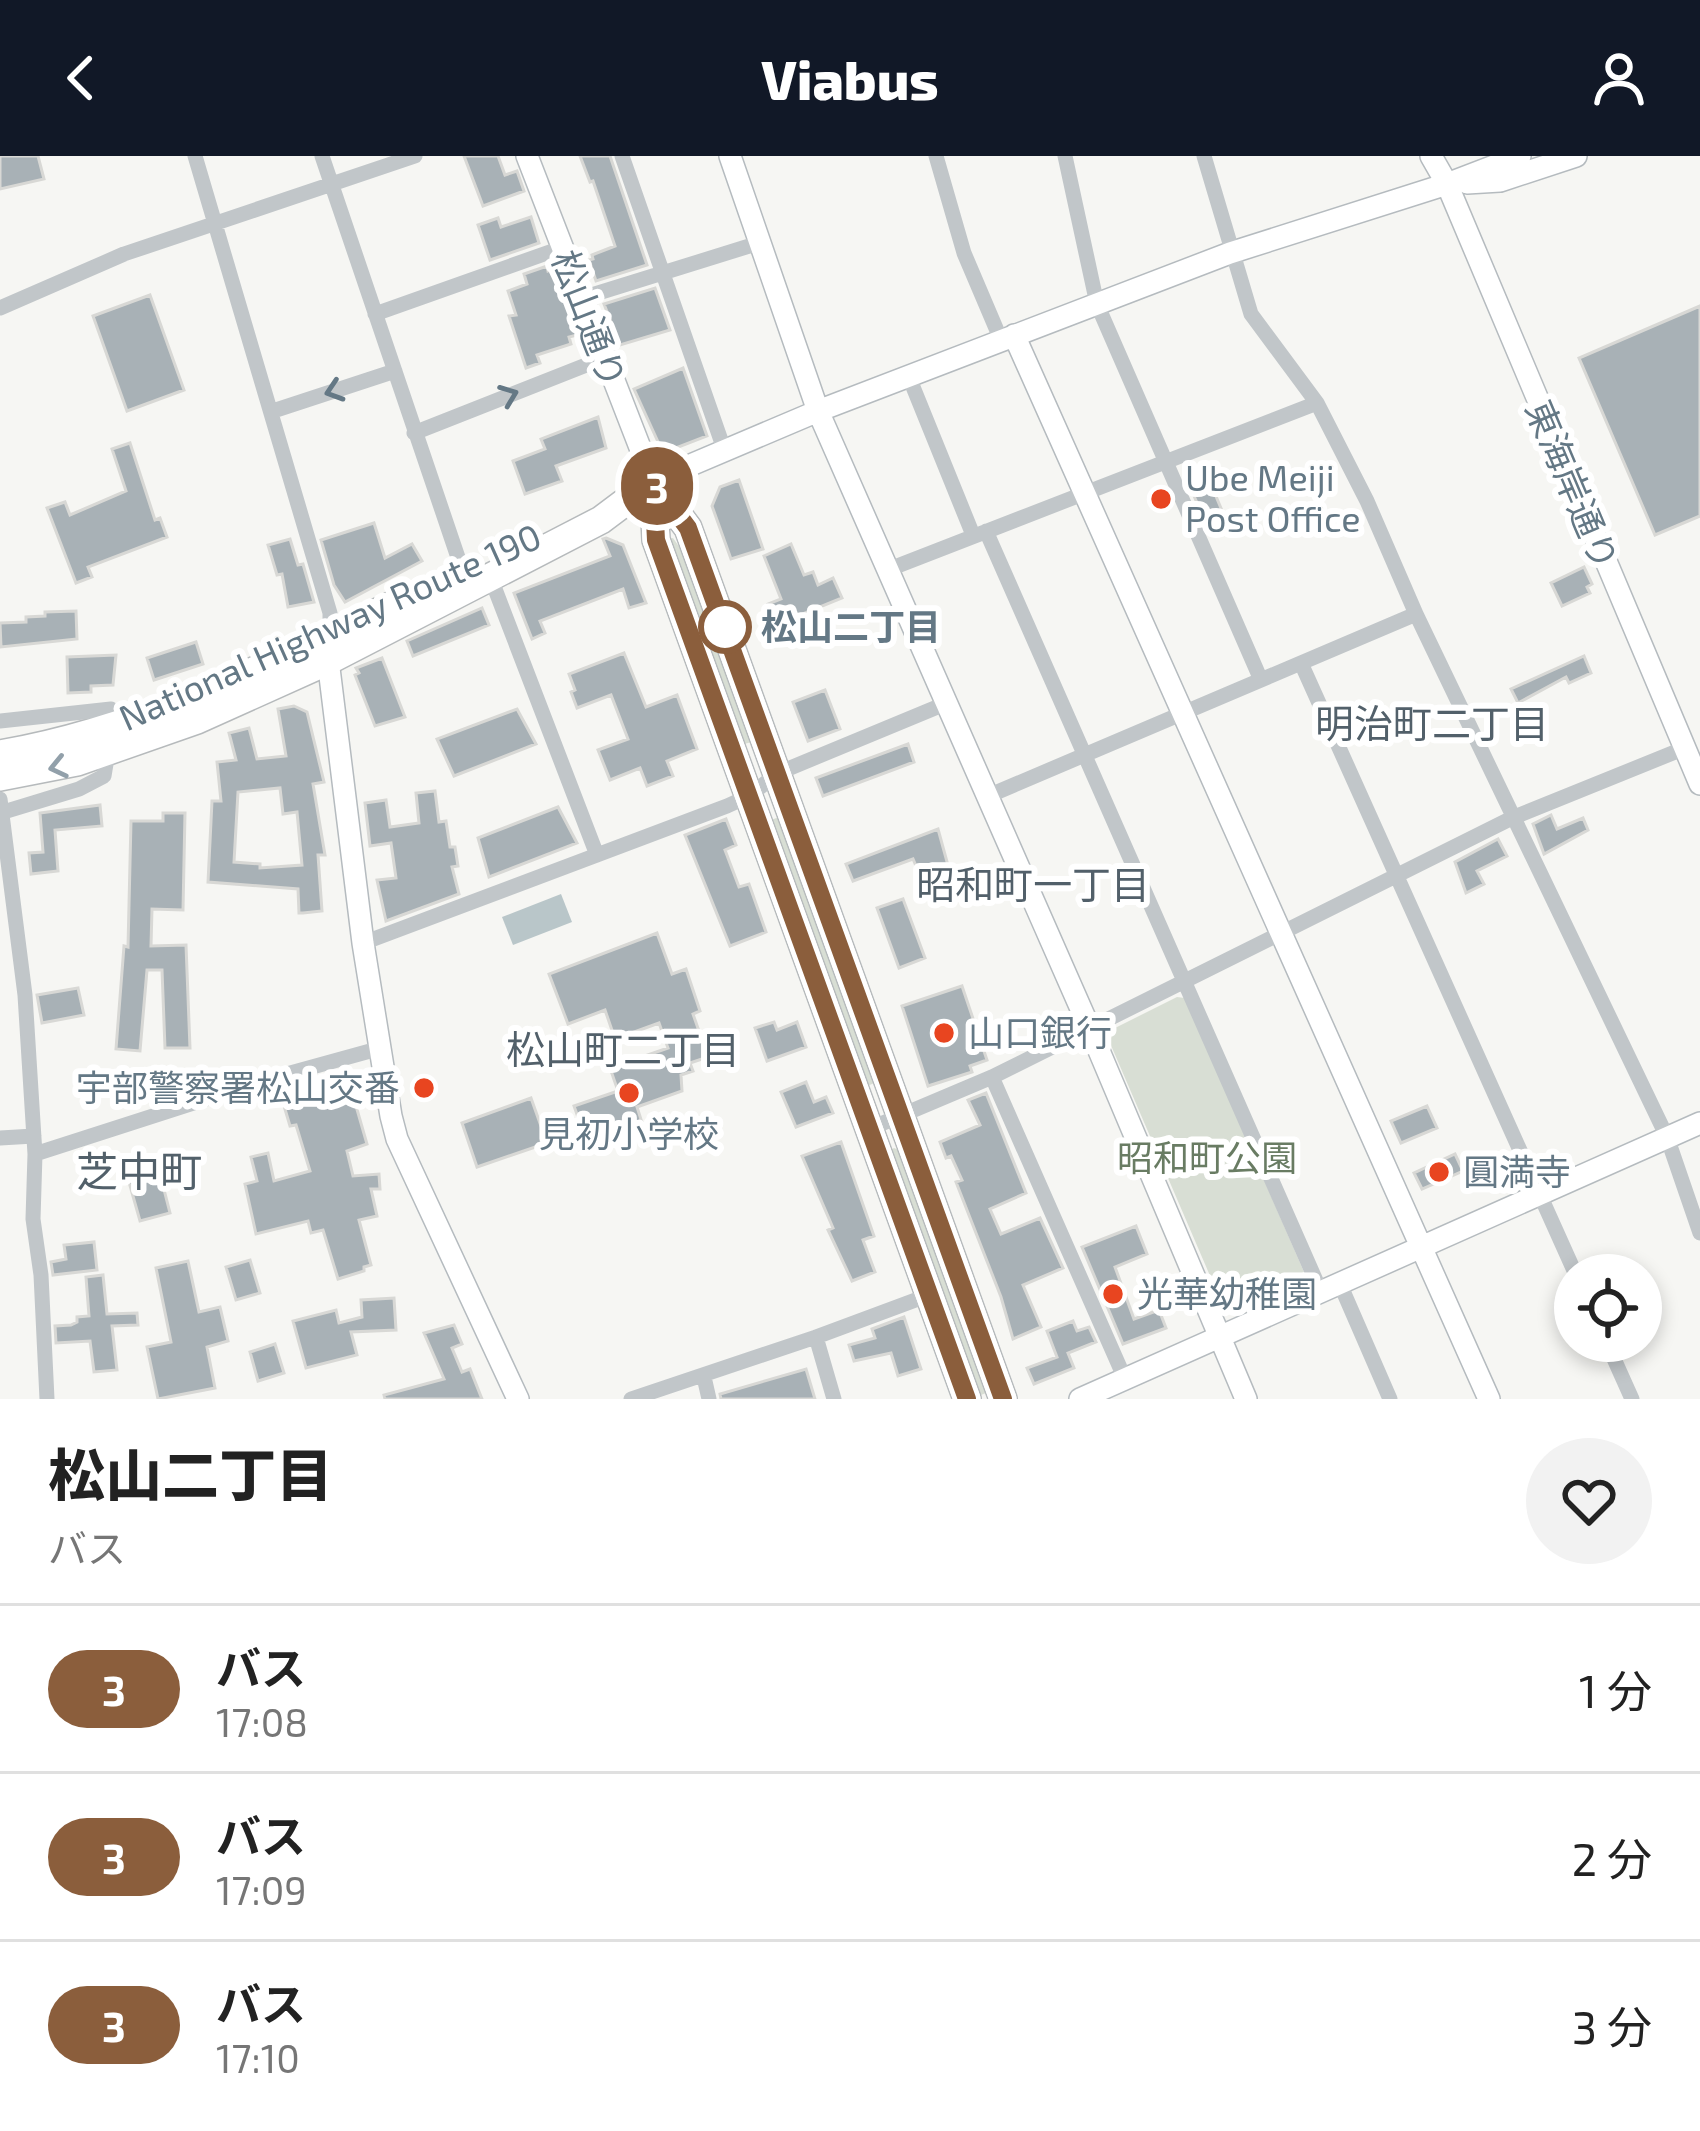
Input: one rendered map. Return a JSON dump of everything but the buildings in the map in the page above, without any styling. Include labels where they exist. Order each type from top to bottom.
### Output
[{"type":"highway","name":"National Highway Route 190","points":[[0,777],[108,752],[197,720],[328,648],[601,520],[653,481]]},
{"type":"highway","points":[[653,481],[688,528],[1003,1399]]},
{"type":"highway","points":[[653,481],[656,540],[967,1399]]},
{"type":"highway","name":"National Highway Route 190","points":[[0,754],[121,725],[328,648]]},
{"type":"street","points":[[195,156],[331,616],[328,648],[363,943],[397,1139],[518,1399]]},
{"type":"street","points":[[322,156],[414,433],[597,855]]},
{"type":"street","points":[[0,308],[124,254],[415,156]]},
{"type":"street","name":"松山通り","points":[[527,156],[653,481]]},
{"type":"street","points":[[622,156],[724,449]]},
{"type":"street","points":[[730,156],[818,411],[1246,1399]]},
{"type":"street","points":[[935,156],[964,253],[1086,493],[1489,1399]]},
{"type":"street","points":[[1065,156],[1096,304],[1261,680]]},
{"type":"street","points":[[1204,156],[1251,314],[1317,403],[1367,501],[1512,818],[1667,1137],[1700,1233]]},
{"type":"street","name":"東海岸通り","points":[[1431,156],[1447,184],[1700,784]]},
{"type":"street","points":[[1447,184],[1452,156]]},
{"type":"street","points":[[653,481],[818,411],[1096,304],[1520,156]]},
{"type":"street","points":[[1447,184],[1500,182],[1576,156]]},
{"type":"street","points":[[582,298],[759,243]]},
{"type":"street","points":[[376,314],[561,248]]},
{"type":"street","points":[[414,433],[604,358]]},
{"type":"street","points":[[273,411],[395,371]]},
{"type":"street","points":[[909,377],[1185,980],[1331,1288],[1390,1399]]},
{"type":"street","points":[[887,570],[1317,403]]},
{"type":"street","points":[[988,796],[1416,614]]},
{"type":"street","points":[[1301,663],[1567,1254]]},
{"type":"street","points":[[363,943],[749,796],[778,773],[946,704]]},
{"type":"street","points":[[0,721],[111,709],[121,725]]},
{"type":"street","points":[[869,1129],[992,1077],[1512,818],[1685,748]]},
{"type":"street","points":[[1,813],[104,776],[108,752]]},
{"type":"street","points":[[0,799],[25,995],[34,1145],[33,1219],[41,1275],[47,1399]]},
{"type":"street","points":[[0,1138],[34,1145],[380,1048]]},
{"type":"street","points":[[992,1077],[1125,1379]]},
{"type":"street","points":[[1080,1399],[1700,1123]]},
{"type":"street","points":[[632,1399],[928,1295]]},
{"type":"street","points":[[816,1337],[834,1399]]},
{"type":"street","points":[[1615,1362],[1632,1399]]},
{"type":"street","points":[[704,1376],[709,1399]]},
{"type":"green space","points":[[669,539],[683,552],[752,742],[744,744]]},
{"type":"green space","points":[[782,816],[877,1082],[867,1086],[771,820]]},
{"type":"green space","name":"昭和町公園","points":[[1177,997],[1185,998],[1304,1272],[1230,1304],[1220,1299],[1110,1043],[1113,1029]]},
{"type":"green space","points":[[894,1148],[901,1151],[989,1392],[978,1396]]},
{"type":"shaded area","points":[[561,894],[572,922],[513,945],[502,917]]},
{"type":"bus line","name":"3","points":[[967,1399],[656,540],[653,481],[688,528],[1003,1399]]},
{"type":"place","name":"Ube Meiji Post Office","points":[[1161,499]]},
{"type":"place","name":"松山二丁目","points":[[725,627]]},
{"type":"place","name":"山口銀行","points":[[944,1033]]},
{"type":"place","name":"宇部警察署松山交番","points":[[424,1088]]},
{"type":"place","name":"見初小学校","points":[[629,1093]]},
{"type":"place","name":"圓満寺","points":[[1439,1172]]},
{"type":"place","name":"光華幼稚園","points":[[1113,1294]]},
{"type":"district","name":"明治町二丁目","points":[[1432,724]]},
{"type":"district","name":"昭和町一丁目","points":[[1033,885]]},
{"type":"district","name":"松山町二丁目","points":[[623,1050]]},
{"type":"district","name":"芝中町","points":[[139,1172]]}]
